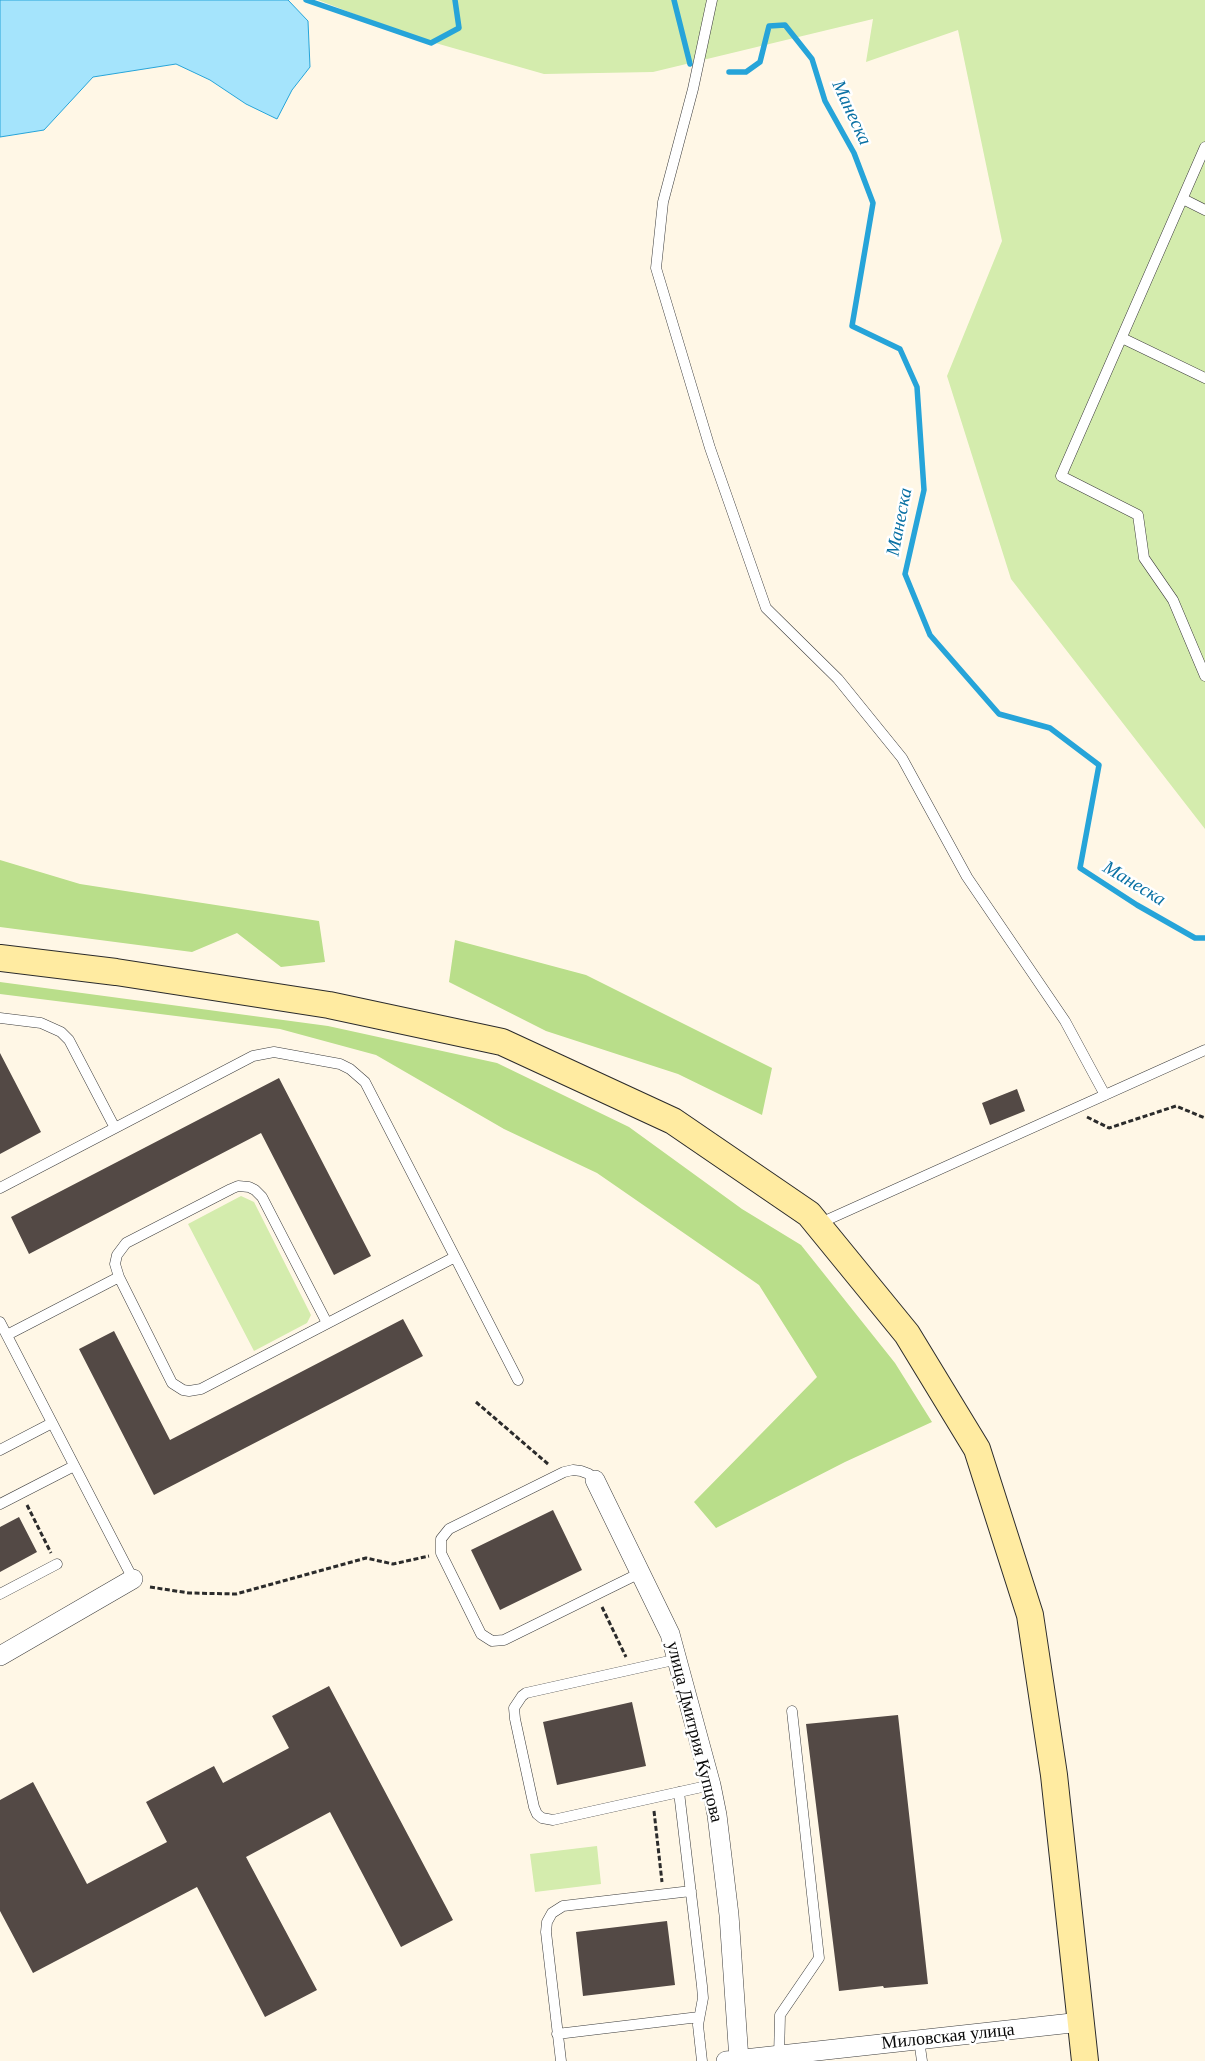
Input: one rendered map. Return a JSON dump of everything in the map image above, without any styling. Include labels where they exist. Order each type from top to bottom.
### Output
[{"type":"main road","points":[[0,958],[116,972],[329,1005],[502,1042],[674,1121],[809,1214],[907,1334],[977,1449],[1030,1615],[1054,1775],[1085,2061]]},
{"type":"street","name":"улица Дмитрия Купцова","points":[[595,1480],[670,1634],[711,1785],[717,1815],[729,1915],[732,2060]]},
{"type":"street","points":[[0,1656],[133,1579]]},
{"type":"street","name":"Миловская улица","points":[[732,2060],[779,2058],[1081,2022]]},
{"type":"lane","points":[[712,0],[693,90],[663,202],[656,268],[710,448],[766,608],[838,678],[902,758],[967,877],[1065,1021],[1105,1095]]},
{"type":"lane","points":[[1205,147],[1061,476],[1138,515],[1144,558],[1172,600],[1205,676]]},
{"type":"lane","points":[[1183,199],[1205,210]]},
{"type":"lane","points":[[1122,338],[1205,378]]},
{"type":"lane","points":[[0,1018],[42,1023],[61,1032],[69,1040],[115,1128]]},
{"type":"lane","points":[[817,1225],[1205,1050]]},
{"type":"lane","points":[[0,1188],[253,1056],[265,1052],[284,1053],[340,1064],[350,1069],[365,1082],[518,1380]]},
{"type":"lane","points":[[327,1323],[262,1197],[256,1190],[249,1187],[238,1186],[231,1189],[126,1243],[117,1255],[115,1264],[119,1277],[172,1382],[183,1390],[194,1391],[201,1388],[455,1257]]},
{"type":"lane","points":[[7,1335],[119,1277]]},
{"type":"lane","points":[[0,1322],[133,1579]]},
{"type":"lane","points":[[0,1450],[52,1423]]},
{"type":"lane","points":[[0,1504],[74,1466]]},
{"type":"lane","points":[[595,1480],[581,1470],[560,1474],[449,1529],[441,1539],[441,1553],[481,1634],[492,1640],[504,1640],[640,1573]]},
{"type":"lane","points":[[0,1594],[57,1564]]},
{"type":"lane","points":[[678,1659],[526,1692],[514,1708],[534,1807],[542,1818],[553,1820],[711,1785]]},
{"type":"lane","points":[[779,2058],[780,2015],[819,1958],[792,1711]]},
{"type":"lane","points":[[679,1792],[703,1992],[698,2030],[702,2061]]},
{"type":"lane","points":[[561,2061],[546,1932],[547,1922],[552,1913],[563,1906],[691,1891]]},
{"type":"lane","points":[[558,2034],[699,2017]]},
{"type":"lane","points":[[919,2040],[922,2061]]},
{"type":"path","points":[[1071,1109],[1109,1128],[1176,1106],[1205,1118]]},
{"type":"path","points":[[476,1402],[560,1474]]},
{"type":"path","points":[[21,1493],[57,1564]]},
{"type":"path","points":[[133,1579],[154,1589],[189,1593],[236,1594],[366,1558],[392,1564],[441,1553]]},
{"type":"path","points":[[596,1595],[632,1669]]},
{"type":"path","points":[[652,1798],[664,1894]]},
{"type":"green space","points":[[318,0],[1205,0],[1205,829],[1011,579],[947,376],[1002,241],[958,30],[866,62],[873,19],[653,72],[544,74],[411,36]]},
{"type":"green space","points":[[0,860],[80,884],[319,921],[325,962],[281,967],[237,933],[192,952],[0,927]]},
{"type":"green space","points":[[455,940],[586,975],[772,1068],[762,1115],[678,1074],[546,1031],[449,982]]},
{"type":"green space","points":[[0,982],[328,1026],[497,1063],[629,1127],[742,1209],[801,1245],[895,1363],[932,1422],[845,1462],[716,1528],[694,1502],[817,1377],[759,1285],[597,1173],[504,1129],[376,1055],[280,1029],[0,994]]},
{"type":"green space","points":[[241,1196],[254,1202],[311,1315],[307,1323],[254,1351],[188,1224]]},
{"type":"green space","points":[[597,1846],[601,1884],[535,1892],[530,1854]]},
{"type":"water","points":[[0,0],[288,0],[308,21],[310,67],[292,90],[277,119],[246,104],[210,80],[176,64],[93,77],[44,130],[0,137]]},
{"type":"building","points":[[0,1053],[41,1132],[0,1154]]},
{"type":"building","points":[[279,1078],[371,1256],[334,1275],[261,1133],[29,1254],[11,1217]]},
{"type":"building","points":[[1017,1089],[1025,1111],[990,1125],[982,1103]]},
{"type":"building","points":[[403,1319],[423,1356],[154,1495],[79,1349],[114,1331],[170,1440]]},
{"type":"building","points":[[553,1510],[582,1570],[500,1610],[471,1550]]},
{"type":"building","points":[[19,1517],[37,1552],[0,1572],[0,1527]]},
{"type":"building","points":[[329,1686],[453,1920],[401,1947],[330,1812],[246,1857],[317,1990],[265,2017],[197,1887],[33,1973],[0,1911],[0,1800],[33,1782],[87,1884],[167,1842],[146,1802],[214,1766],[223,1783],[289,1748],[272,1716]]},
{"type":"building","points":[[632,1702],[646,1766],[557,1785],[543,1722]]},
{"type":"building","points":[[898,1715],[928,1984],[884,1988],[883,1986],[839,1991],[806,1724]]},
{"type":"building","points":[[667,1921],[675,1985],[583,1996],[576,1932]]},
{"type":"waterway","name":"Манеска","points":[[306,0],[431,43],[459,28],[455,0]]},
{"type":"waterway","name":"Манеска","points":[[674,0],[690,64]]},
{"type":"waterway","name":"Манеска","points":[[729,72],[746,72],[760,62],[769,26],[785,25],[812,59],[825,101],[854,153],[873,203],[852,326],[900,349],[917,387],[924,490],[905,574],[930,635],[999,714],[1050,728],[1099,765],[1080,868],[1137,905],[1195,938],[1205,938]]}]
